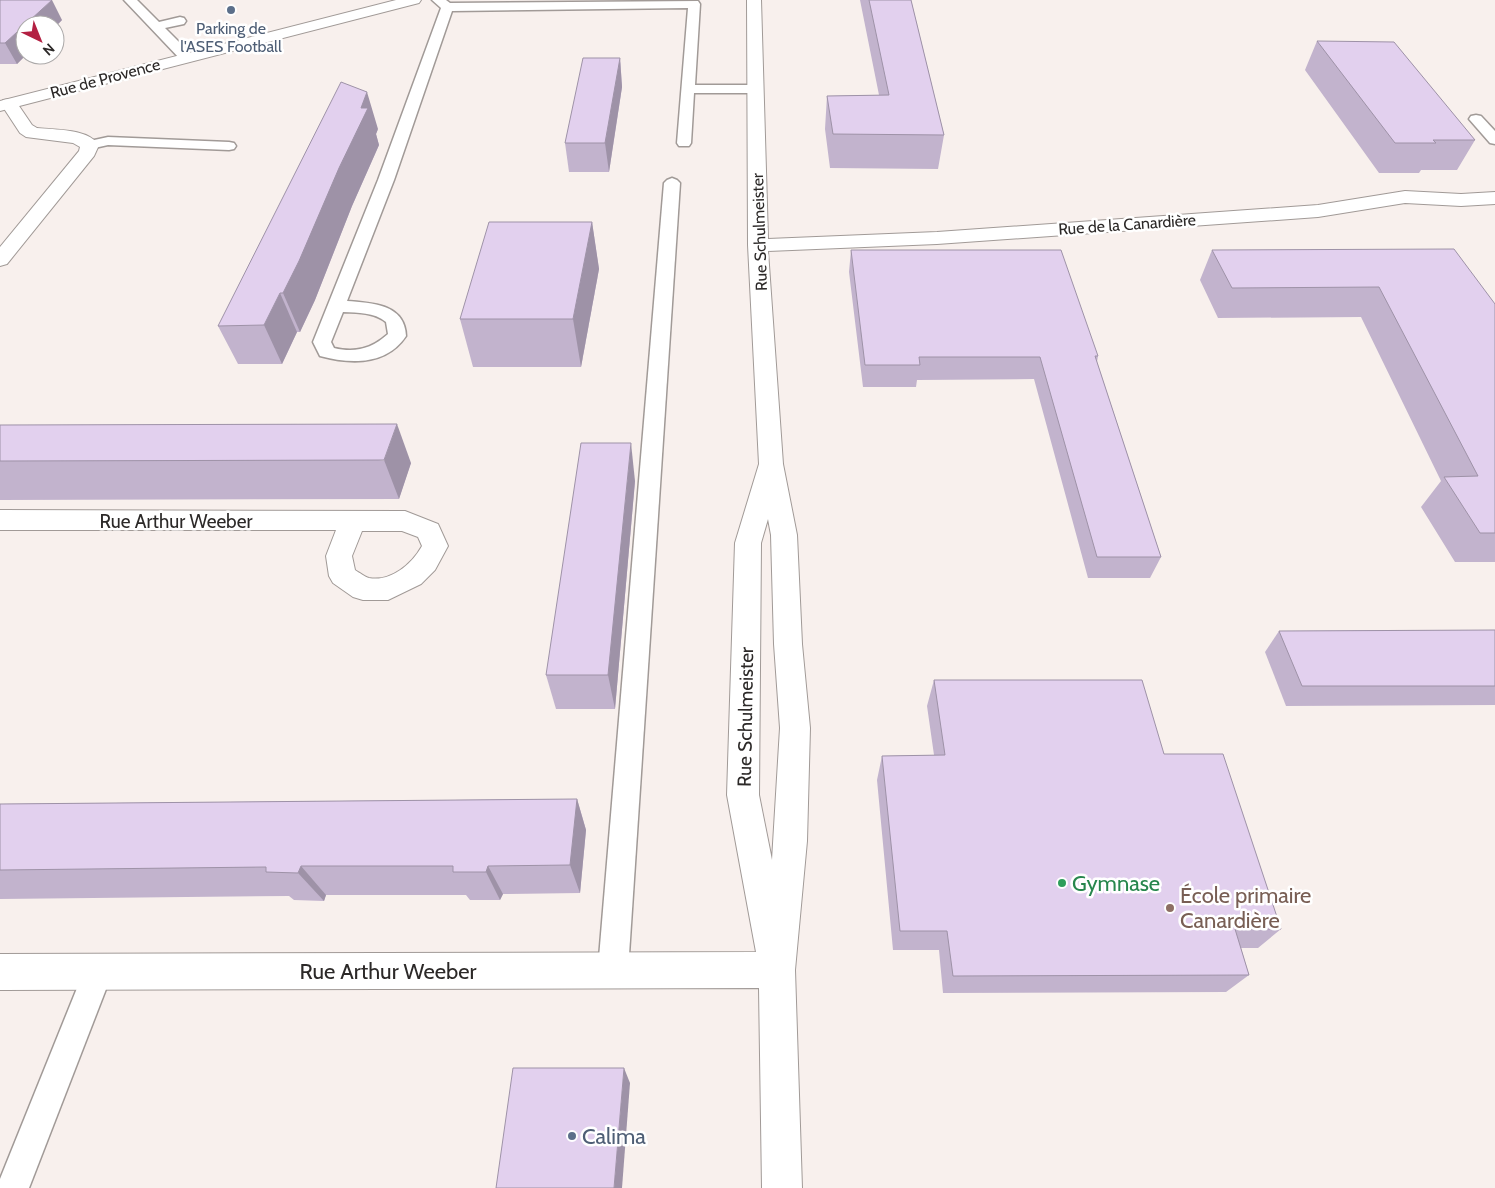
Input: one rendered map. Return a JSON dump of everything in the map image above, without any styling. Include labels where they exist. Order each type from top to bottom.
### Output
[{"type":"street","name":"Rue de Provence","points":[[4,105],[186,56],[414,0]]},
{"type":"street","name":"Rue Schulmeister","points":[[754,0],[758,245],[770,464],[784,535],[788,644],[795,728],[791,841],[777,970],[782,1188]]},
{"type":"street","points":[[0,260],[88,152],[90,145],[77,138],[32,133],[4,105]]},
{"type":"street","name":"Rue de la Canardière","points":[[758,245],[937,238],[1318,211],[1384,198],[1405,197],[1461,200],[1495,198]]},
{"type":"street","name":"Rue Schulmeister","points":[[770,464],[748,543],[744,795],[777,970]]},
{"type":"street","name":"Rue Arthur Weeber","points":[[0,520],[353,522]]},
{"type":"street","name":"Rue Arthur Weeber","points":[[0,972],[777,970]]},
{"type":"lane","points":[[130,0],[186,56]]},
{"type":"lane","points":[[336,306],[386,180],[442,4],[694,4],[684,144]]},
{"type":"lane","points":[[156,27],[180,21]]},
{"type":"lane","points":[[688,89],[755,89]]},
{"type":"lane","points":[[1476,120],[1495,140]]},
{"type":"lane","points":[[90,145],[108,141],[229,146]]},
{"type":"lane","points":[[613,970],[672,183]]},
{"type":"lane","points":[[13,1188],[98,972]]},
{"type":"building","points":[[0,0],[52,0],[36,15],[15,15],[15,34],[5,43],[0,43]]},
{"type":"building","points":[[869,0],[911,0],[944,135],[833,134],[827,96],[889,95]]},
{"type":"building","points":[[1317,41],[1394,42],[1475,140],[1433,140],[1436,143],[1395,143]]},
{"type":"building","points":[[583,58],[620,58],[605,143],[565,143]]},
{"type":"building","points":[[341,82],[367,92],[361,108],[368,108],[283,293],[280,293],[264,325],[218,326]]},
{"type":"building","points":[[489,222],[592,222],[573,319],[460,319]]},
{"type":"building","points":[[1454,249],[1495,304],[1495,533],[1480,533],[1444,477],[1478,476],[1379,287],[1232,288],[1212,250]]},
{"type":"building","points":[[851,250],[1061,250],[1098,356],[1095,356],[1161,557],[1097,557],[1040,357],[919,357],[920,365],[865,365]]},
{"type":"building","points":[[397,424],[384,460],[0,461],[0,425]]},
{"type":"building","points":[[581,443],[631,443],[608,675],[546,675]]},
{"type":"building","points":[[1495,630],[1495,686],[1302,686],[1279,631]]},
{"type":"building","name":"Gymnase","points":[[934,680],[1142,680],[1164,754],[1223,754],[1281,929],[1235,929],[1249,975],[953,976],[947,931],[900,931],[882,756],[945,755]]},
{"type":"building","points":[[577,799],[570,865],[488,866],[486,872],[453,872],[453,866],[301,866],[298,873],[266,872],[266,867],[0,870],[0,804]]},
{"type":"building","name":"Calima","points":[[513,1068],[624,1068],[614,1188],[496,1188]]},
{"type":"place","name":"Parking de l'ASES Football","points":[[231,10]]},
{"type":"place","name":"Gymnase","points":[[1062,883]]},
{"type":"place","name":"École primaire Canardière","points":[[1170,908]]},
{"type":"place","name":"Calima","points":[[572,1136]]}]
